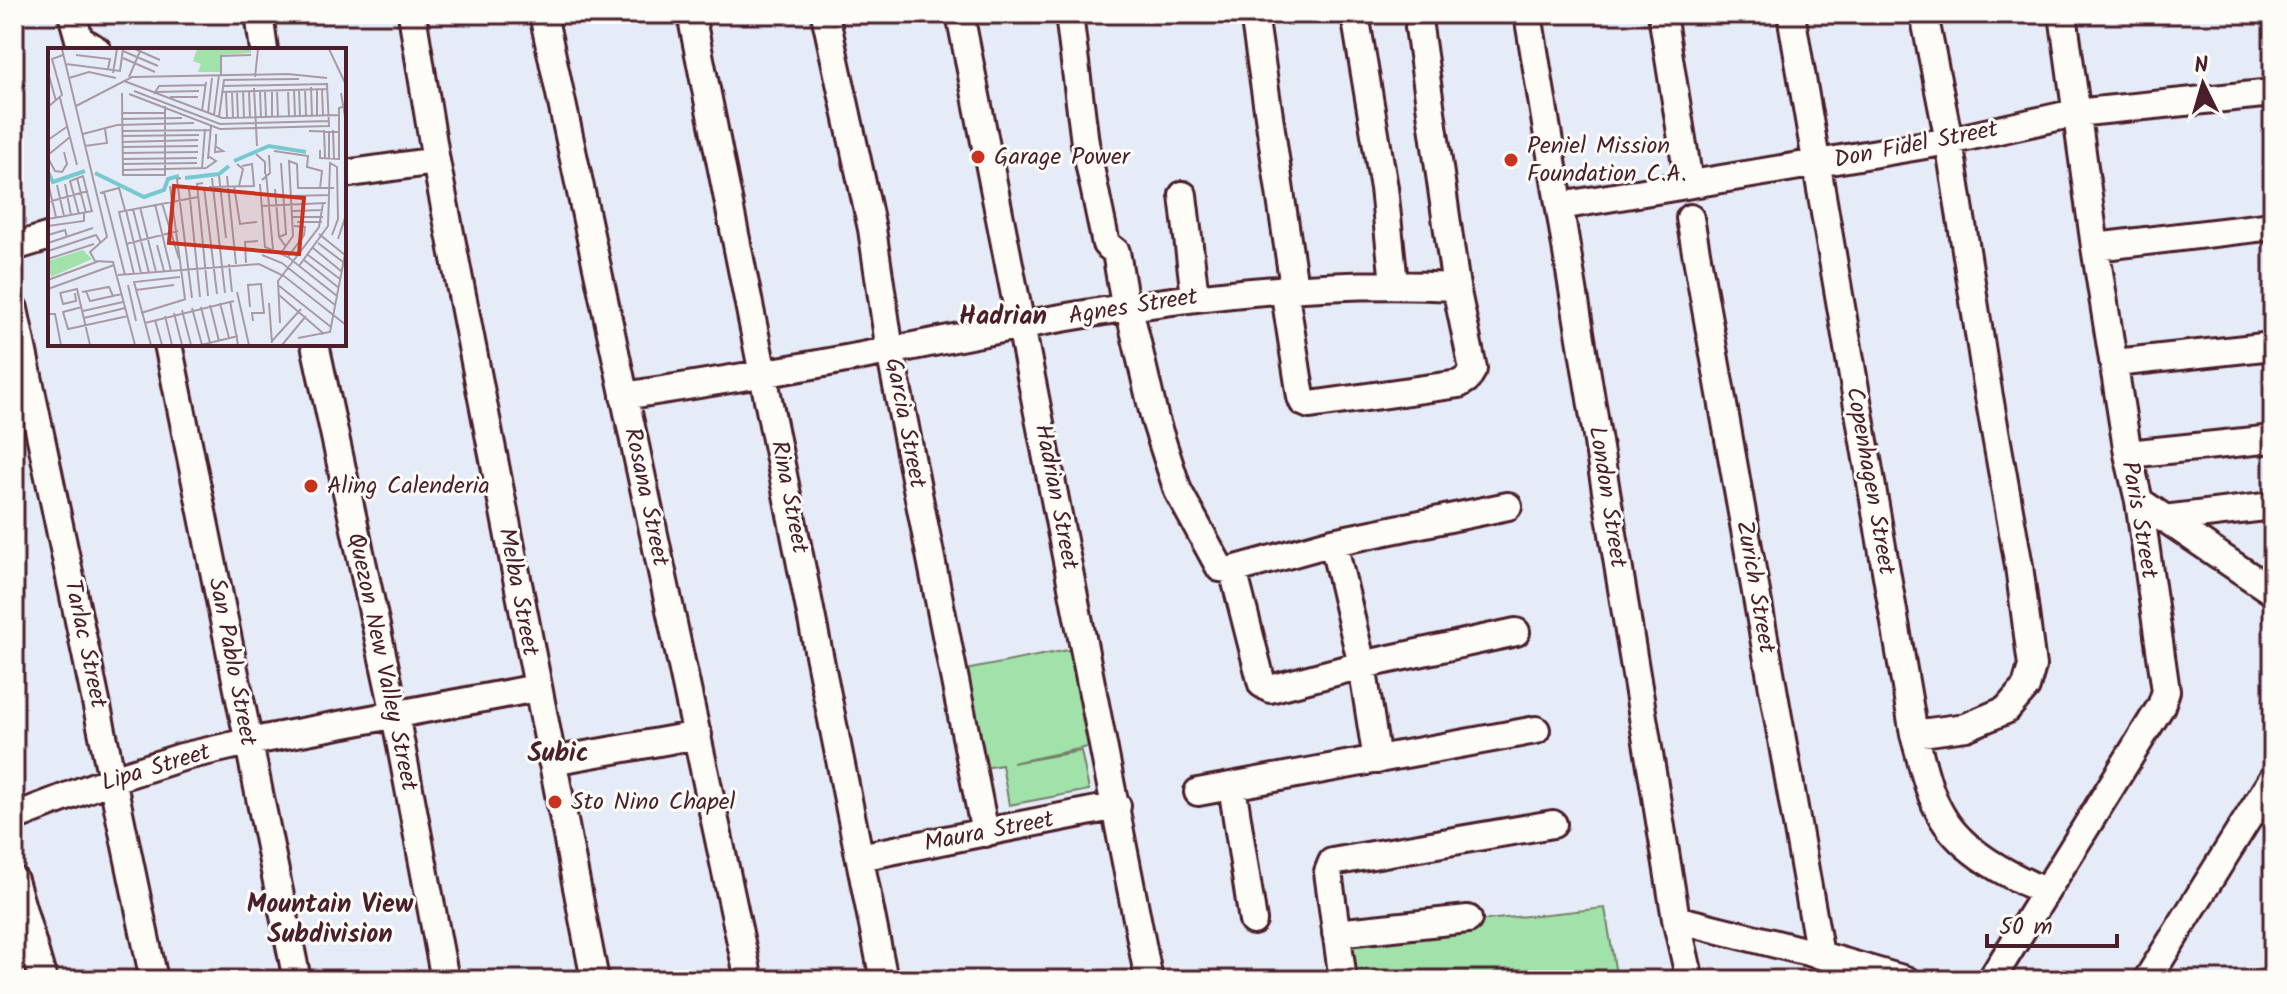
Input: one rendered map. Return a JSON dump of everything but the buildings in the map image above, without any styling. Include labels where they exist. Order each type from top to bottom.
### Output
[{"type":"street","points":[[72,14],[79,39],[94,48]]},
{"type":"street","name":"Melba Street","points":[[412,14],[436,161],[595,980]]},
{"type":"street","name":"Rosana Street","points":[[543,14],[749,980]]},
{"type":"street","name":"Rina Street","points":[[691,14],[884,980]]},
{"type":"street","name":"Garcia Street","points":[[825,14],[872,229],[890,351],[985,833]]},
{"type":"street","name":"Hadrian Street","points":[[960,14],[1149,980]]},
{"type":"street","points":[[1069,14],[1085,143],[1106,244],[1116,252],[1124,299],[1129,308],[1155,420],[1178,491],[1220,568],[1233,570],[1333,542],[1508,506]]},
{"type":"street","points":[[1254,14],[1301,397],[1303,402],[1310,405],[1459,384],[1467,379],[1473,369],[1456,287],[1419,27]]},
{"type":"street","points":[[1355,14],[1384,188],[1394,283]]},
{"type":"street","name":"London Street","points":[[1528,14],[1676,919],[1690,980]]},
{"type":"street","points":[[1662,14],[1689,183]]},
{"type":"street","name":"Copenhagen Street","points":[[1791,14],[1914,734],[1942,818],[1957,836],[2009,875],[2044,891]]},
{"type":"street","points":[[1914,734],[1966,727],[2006,710],[2026,687],[2032,666],[2019,566],[1949,141],[1924,14]]},
{"type":"street","name":"Paris Street","points":[[1991,980],[2161,706],[2166,691],[2139,501],[2128,454],[2095,247],[2063,14]]},
{"type":"street","points":[[260,21],[264,48]]},
{"type":"street","name":"Don Fidel Street","points":[[1560,206],[1949,141],[2075,113],[2273,93]]},
{"type":"street","points":[[346,174],[436,161]]},
{"type":"street","points":[[1183,195],[1195,297]]},
{"type":"street","name":"Zurich Street","points":[[1690,218],[1820,955]]},
{"type":"street","points":[[2095,247],[2273,226]]},
{"type":"street","points":[[14,247],[48,237]]},
{"type":"street","name":"Agnes Street","points":[[624,396],[764,374],[1022,324],[1195,297],[1394,283],[1456,287]]},
{"type":"street","name":"Tarlac Street","points":[[14,309],[154,980]]},
{"type":"street","name":"San Pablo Street","points":[[168,346],[297,980]]},
{"type":"street","name":"Quezon New Valley Street","points":[[315,346],[395,714],[445,980]]},
{"type":"street","points":[[2115,363],[2273,346]]},
{"type":"street","points":[[2128,454],[2273,439]]},
{"type":"street","points":[[2139,501],[2273,592]]},
{"type":"street","points":[[2164,519],[2273,506]]},
{"type":"street","points":[[1333,542],[1362,665],[1377,760]]},
{"type":"street","points":[[1233,570],[1265,688],[1516,632]]},
{"type":"street","name":"Lipa Street","points":[[14,817],[113,779],[182,757],[537,688]]},
{"type":"street","points":[[1198,792],[1536,730]]},
{"type":"street","points":[[552,761],[698,735]]},
{"type":"street","points":[[2147,980],[2273,778]]},
{"type":"street","points":[[1232,786],[1253,921]]},
{"type":"street","name":"Maura Street","points":[[860,857],[1117,806]]},
{"type":"street","points":[[1343,980],[1328,872],[1332,862],[1553,824]]},
{"type":"street","points":[[14,880],[43,980]]},
{"type":"street","points":[[1336,933],[1468,919]]},
{"type":"street","points":[[1676,919],[1906,980]]},
{"type":"green space","points":[[1073,649],[1093,746],[1012,763],[1081,751],[1089,790],[1009,805],[1002,765],[984,768],[965,670]]},
{"type":"green space","points":[[1605,908],[1617,980],[1355,980],[1349,934]]},
{"type":"place","name":"Garage Power","points":[[978,157]]},
{"type":"place","name":"Peniel Mission Foundation C.A.","points":[[1511,160]]},
{"type":"place","name":"Aling Calenderia","points":[[311,486]]},
{"type":"place","name":"Sto Nino Chapel","points":[[555,802]]},
{"type":"district","name":"Hadrian","points":[[1003,317]]},
{"type":"district","name":"Subic","points":[[558,754]]},
{"type":"district","name":"Mountain View Subdivision","points":[[330,920]]}]
